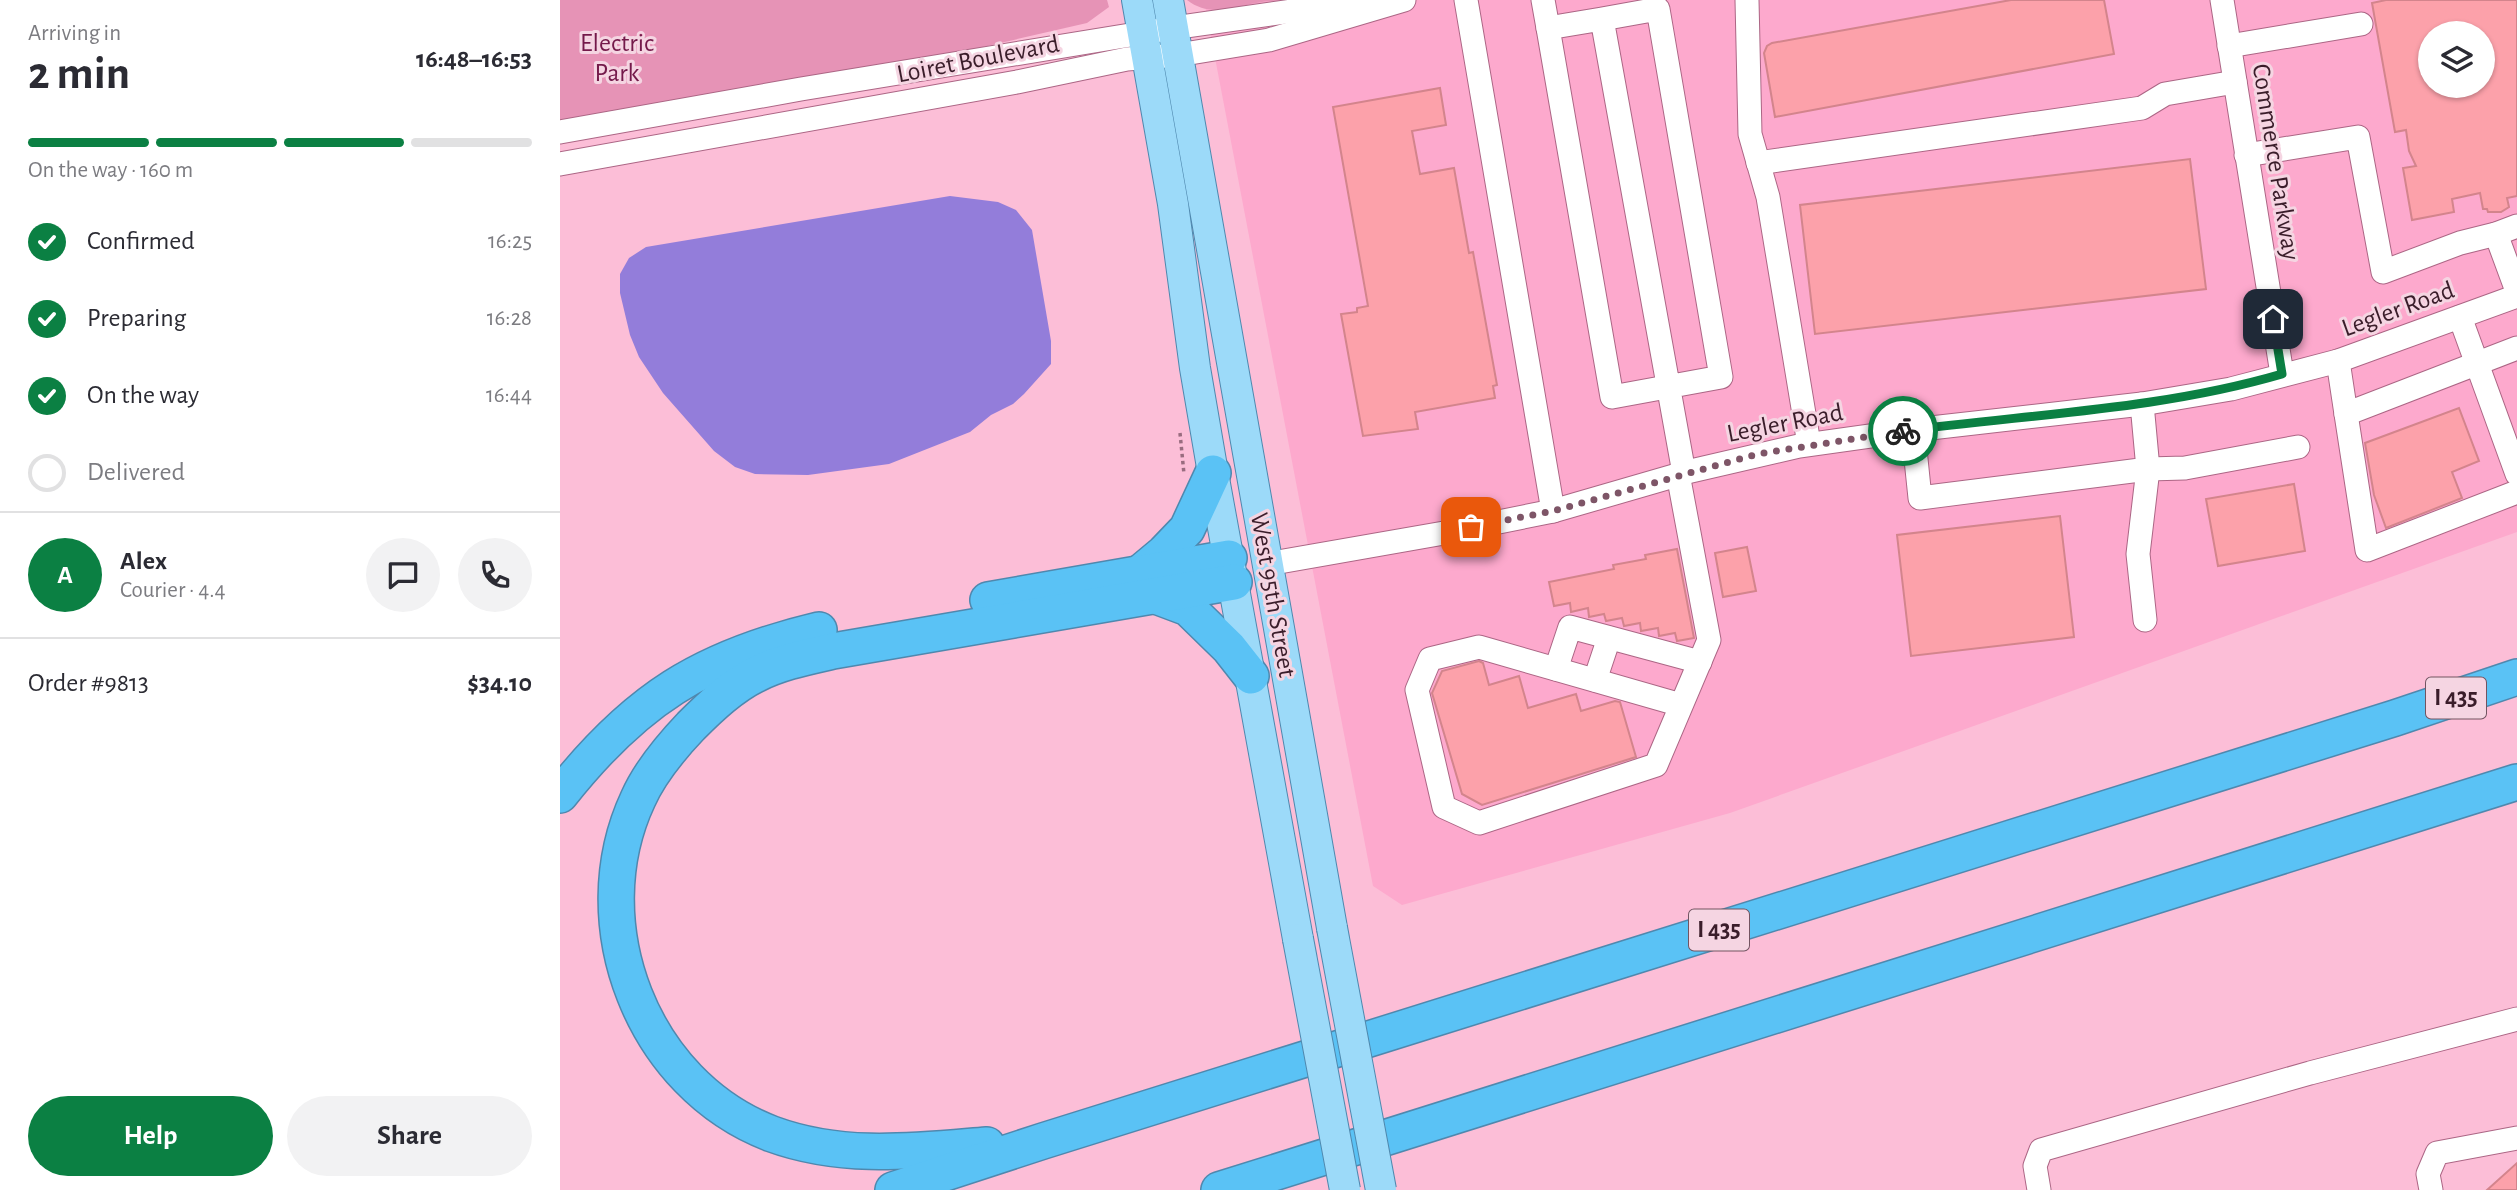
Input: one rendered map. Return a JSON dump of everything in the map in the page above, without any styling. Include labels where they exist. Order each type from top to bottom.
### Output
[{"type":"highway","points":[[1148,584],[1164,553],[1187,529],[1213,473]]},
{"type":"highway","points":[[560,795],[587,761],[645,706],[671,687],[741,652],[820,630],[1232,570]]},
{"type":"highway","points":[[1043,1141],[881,1153],[835,1149],[801,1143],[771,1133],[720,1106],[697,1087],[657,1041],[633,993],[618,939],[616,909],[621,855],[638,798],[675,743],[726,694],[755,675],[789,661],[1148,584],[1188,608],[1229,648],[1251,676]]},
{"type":"highway","name":"I 435","points":[[893,1190],[2395,718],[2517,677]]},
{"type":"highway","points":[[1219,1190],[2517,782]]},
{"type":"main road","name":"West 95th Street","points":[[1137,0],[1173,204],[1195,368],[1213,473],[1345,1190]]},
{"type":"main road","name":"West 95th Street","points":[[1173,28],[1381,1190]]},
{"type":"main road","points":[[1232,570],[1267,564]]},
{"type":"street","name":"Loiret Boulevard","points":[[560,164],[1017,82],[1127,59],[1173,28],[1372,0]]},
{"type":"street","name":"Loiret Boulevard","points":[[1173,28],[1269,40],[1404,0]]},
{"type":"street","points":[[1466,0],[1553,511]]},
{"type":"street","points":[[1543,0],[1612,397],[1721,377],[1658,9],[1548,28]]},
{"type":"street","points":[[1747,0],[1750,134],[1768,197],[1809,444]]},
{"type":"street","name":"Commerce Parkway","points":[[2222,0],[2282,374]]},
{"type":"street","points":[[1602,19],[1669,387],[1709,640],[1656,765],[1479,823],[1444,807],[1417,690],[1430,659],[1479,647],[1681,705]]},
{"type":"street","points":[[2229,46],[2361,24]]},
{"type":"street","name":"Loiret Boulevard","points":[[560,132],[802,89],[1145,46]]},
{"type":"street","points":[[1758,163],[2141,108],[2165,94],[2235,82]]},
{"type":"street","points":[[802,89],[807,119]]},
{"type":"street","points":[[2246,155],[2358,137],[2383,272],[2460,243],[2507,230],[2517,293]]},
{"type":"street","name":"Legler Road","points":[[1267,564],[1553,511],[1681,473],[1809,444],[2142,404],[2231,389],[2338,361],[2460,317],[2517,293]]},
{"type":"street","points":[[2460,317],[2517,474]]},
{"type":"street","points":[[2346,414],[2517,348]]},
{"type":"street","points":[[2338,361],[2367,550],[2517,492]]},
{"type":"street","points":[[2142,404],[2148,469],[2138,554],[2145,620]]},
{"type":"street","points":[[1913,430],[1920,498],[2148,469],[2185,468],[2298,447]]},
{"type":"street","points":[[1556,669],[1570,627],[1700,662]]},
{"type":"street","points":[[1595,680],[1609,638]]},
{"type":"street","points":[[2039,1190],[2035,1166],[2041,1150],[2335,1066],[2517,1018]]},
{"type":"street","points":[[2431,1190],[2428,1174],[2437,1153],[2517,1138]]},
{"type":"shaded area","points":[[1204,0],[2517,0],[2517,532],[1730,813],[1402,905],[1373,886]]},
{"type":"shaded area","points":[[950,196],[998,202],[1016,210],[1032,230],[1051,341],[1051,364],[1013,404],[991,415],[970,432],[889,464],[808,475],[755,474],[735,467],[714,451],[663,393],[639,357],[630,335],[620,293],[620,274],[629,258],[646,247]]},
{"type":"green space","name":"Electric Park","points":[[560,0],[1107,0],[1109,7],[1087,23],[935,58],[560,126]]},
{"type":"green space","points":[[1187,0],[1326,0],[1261,2],[1218,10],[1197,6]]},
{"type":"building","points":[[2011,0],[2104,0],[2114,54],[1775,117],[1764,53],[1772,43]]},
{"type":"building","points":[[2386,0],[2517,0],[2517,196],[2507,198],[2509,207],[2501,212],[2488,212],[2483,209],[2480,193],[2452,199],[2454,212],[2412,220],[2403,168],[2416,166],[2409,151],[2406,130],[2395,132],[2372,3]]},
{"type":"building","points":[[1440,88],[1446,125],[1412,131],[1420,174],[1454,168],[1469,253],[1473,252],[1497,385],[1493,386],[1495,398],[1415,412],[1418,429],[1363,436],[1341,314],[1357,312],[1357,308],[1368,306],[1333,107]]},
{"type":"building","points":[[2190,159],[2206,289],[1815,334],[1800,205]]},
{"type":"building","points":[[2459,408],[2479,461],[2452,472],[2462,498],[2386,528],[2374,495],[2365,443]]},
{"type":"building","points":[[2294,484],[2305,551],[2218,566],[2206,499]]},
{"type":"building","points":[[2060,516],[2074,637],[1911,656],[1897,535]]},
{"type":"building","points":[[1747,547],[1756,591],[1723,597],[1715,553]]},
{"type":"building","points":[[1677,549],[1694,638],[1677,641],[1675,633],[1659,636],[1658,628],[1641,631],[1640,623],[1624,626],[1622,618],[1606,621],[1604,614],[1589,617],[1588,608],[1571,612],[1570,603],[1554,606],[1549,582],[1614,569],[1613,565],[1646,559],[1645,555]]},
{"type":"building","points":[[1479,661],[1483,663],[1489,685],[1519,676],[1528,708],[1576,694],[1581,711],[1620,702],[1636,757],[1482,805],[1462,794],[1432,693],[1442,671]]},
{"type":"building","points":[[2517,1163],[2517,1190],[2487,1190]]},
{"type":"way so far","points":[[1471,527],[1553,511],[1758,454],[1903,431]]},
{"type":"route","points":[[1903,431],[2142,404],[2208,394],[2282,374],[2273,319]]}]
